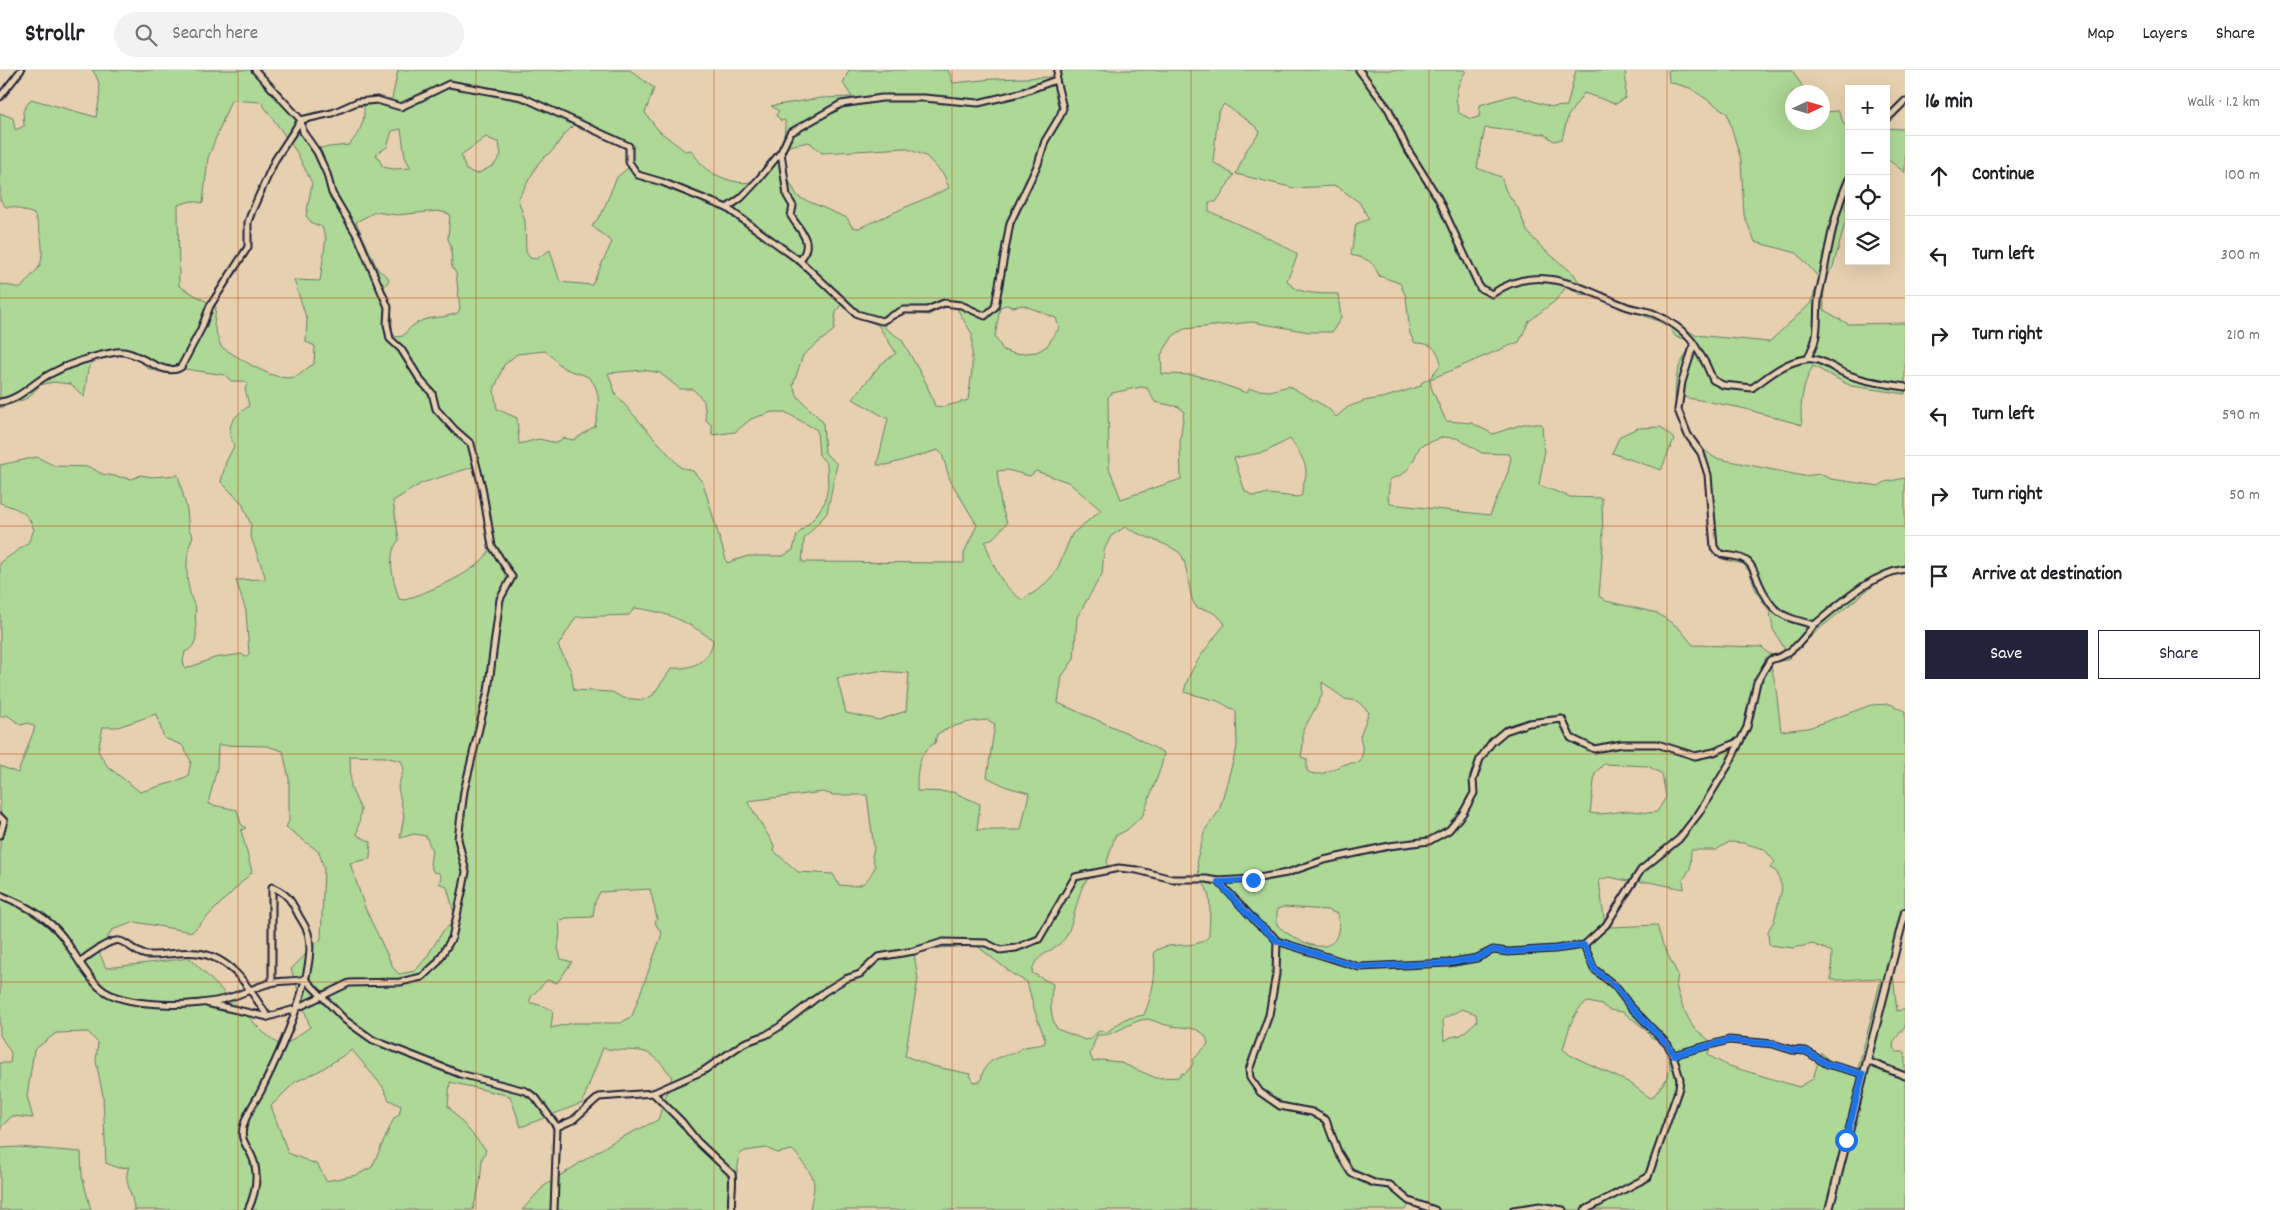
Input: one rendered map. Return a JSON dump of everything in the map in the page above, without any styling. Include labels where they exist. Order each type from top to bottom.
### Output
[{"type":"street","points":[[0,97],[21,70]]},
{"type":"street","points":[[0,895],[18,902],[56,928],[99,987],[116,997],[138,1002],[206,1003],[268,1017],[294,1009],[349,983],[400,982],[422,977],[437,963],[452,938],[466,872],[463,851],[458,838],[464,791],[488,691],[500,599],[512,577],[492,546],[482,487],[471,444],[436,409],[432,393],[421,381],[401,349],[390,339],[387,324],[388,307],[371,265],[332,193],[327,174],[317,152],[303,132],[301,120],[255,70]]},
{"type":"street","points":[[0,402],[7,401],[23,393],[48,374],[72,364],[118,351],[132,353],[152,364],[170,370],[176,370],[181,367],[201,329],[210,306],[248,247],[248,222],[252,211],[274,160],[301,120],[332,113],[357,102],[378,100],[401,107],[449,84],[522,97],[629,146],[629,162],[638,175],[662,182],[727,208],[800,261],[857,314],[882,321],[903,310],[927,310],[944,303],[961,305],[985,316],[995,307],[1010,223],[1038,164],[1045,141],[1060,116],[1062,108],[1056,80],[1058,70]]},
{"type":"street","points":[[1359,70],[1388,110],[1406,147],[1438,198],[1480,288],[1492,294],[1504,285],[1521,280],[1544,279],[1570,282],[1627,307],[1654,314],[1688,335],[1706,364],[1712,380],[1723,385],[1752,388],[1785,364],[1808,358],[1824,362],[1839,371],[1866,380],[1905,387]]},
{"type":"street","points":[[727,208],[740,198],[782,152],[790,133],[841,104],[882,98],[924,98],[978,103],[1020,93],[1056,80]]},
{"type":"street","points":[[1890,116],[1905,101]]},
{"type":"street","points":[[782,152],[786,196],[793,206],[791,216],[806,240],[807,251],[800,261]]},
{"type":"street","points":[[1808,358],[1815,340],[1819,295],[1828,245],[1845,187]]},
{"type":"street","points":[[1694,344],[1682,382],[1678,410],[1688,435],[1701,453],[1708,475],[1714,547],[1721,554],[1738,556],[1748,562],[1765,598],[1780,615],[1814,625]]},
{"type":"street","points":[[1218,882],[1277,941],[1359,967],[1448,963],[1477,958],[1493,950],[1508,952],[1584,945],[1606,925],[1641,870],[1679,839],[1698,812],[1729,764],[1748,727],[1757,682],[1770,660],[1783,657],[1792,651],[1814,625],[1842,602],[1886,573],[1905,568]]},
{"type":"street","points":[[557,1127],[573,1120],[599,1097],[653,1093],[703,1071],[744,1043],[779,1027],[798,1010],[824,992],[844,979],[860,974],[878,957],[914,951],[943,942],[986,943],[1000,950],[1016,948],[1039,939],[1075,877],[1119,868],[1137,870],[1172,879],[1206,879],[1218,882],[1253,880],[1287,873],[1342,856],[1389,846],[1429,841],[1448,830],[1463,813],[1474,793],[1473,780],[1480,759],[1492,742],[1505,731],[1529,723],[1562,719],[1571,738],[1594,748],[1622,744],[1657,744],[1695,756],[1714,752],[1740,741]]},
{"type":"street","points":[[0,817],[4,821],[0,835]]},
{"type":"street","points":[[248,1210],[254,1198],[256,1182],[255,1165],[242,1137],[245,1121],[282,1048],[310,959],[308,933],[289,898],[285,893],[272,887],[272,982]]},
{"type":"street","points":[[1829,1210],[1905,912]]},
{"type":"street","points":[[80,962],[89,954],[115,941],[120,941],[135,951],[146,955],[197,953],[222,960],[243,979],[268,1017]]},
{"type":"street","points":[[1277,941],[1276,974],[1269,1015],[1249,1070],[1250,1078],[1260,1092],[1280,1106],[1312,1112],[1326,1120],[1338,1152],[1351,1173],[1374,1184],[1390,1185],[1409,1201],[1435,1210]]},
{"type":"street","points":[[1584,945],[1594,969],[1615,986],[1630,1006],[1668,1045],[1674,1055],[1680,1079],[1679,1088],[1654,1157],[1650,1174],[1637,1184],[1585,1210]]},
{"type":"street","points":[[305,979],[345,1020],[373,1040],[460,1074],[526,1091],[536,1098],[557,1127],[554,1210]]},
{"type":"street","points":[[206,1003],[251,991],[272,982],[294,982],[305,979]]},
{"type":"street","points":[[1674,1055],[1729,1040],[1773,1044],[1792,1050],[1806,1051],[1827,1064],[1863,1074]]},
{"type":"street","points":[[1866,1061],[1905,1076]]},
{"type":"street","points":[[653,1093],[732,1174],[734,1182],[730,1198],[732,1210]]},
{"type":"street","points":[[1512,1210],[1540,1206],[1563,1210]]},
{"type":"green space","points":[[92,70],[259,70],[302,116],[315,112],[326,112],[366,98],[392,99],[398,70],[630,70],[654,88],[645,113],[659,131],[685,151],[691,150],[701,164],[709,171],[729,180],[744,183],[755,180],[760,175],[775,154],[782,140],[785,131],[785,120],[781,121],[776,115],[779,111],[771,106],[821,98],[852,97],[843,83],[849,70],[948,70],[953,83],[993,79],[1053,77],[1055,70],[1463,70],[1466,71],[1457,91],[1457,107],[1459,113],[1471,119],[1479,117],[1480,105],[1514,95],[1552,107],[1567,106],[1576,70],[1625,70],[1625,98],[1616,104],[1584,93],[1568,116],[1562,139],[1554,141],[1544,134],[1485,128],[1477,168],[1501,177],[1506,191],[1518,208],[1527,231],[1541,247],[1574,274],[1578,281],[1620,301],[1666,315],[1695,335],[1769,342],[1810,304],[1820,279],[1797,253],[1755,242],[1744,215],[1741,160],[1727,113],[1690,88],[1669,82],[1668,70],[1792,70],[1802,85],[1785,85],[1785,130],[1830,130],[1830,112],[1839,111],[1845,125],[1845,223],[1833,267],[1825,281],[1824,310],[1848,324],[1905,323],[1905,394],[1851,386],[1813,366],[1803,394],[1801,409],[1802,425],[1742,408],[1683,397],[1680,411],[1691,433],[1703,449],[1715,458],[1803,476],[1820,474],[1831,479],[1879,486],[1885,482],[1905,478],[1905,572],[1885,576],[1819,629],[1787,660],[1773,662],[1771,666],[1781,731],[1808,728],[1871,705],[1890,704],[1905,711],[1905,925],[1893,975],[1897,1011],[1905,1009],[1905,1026],[1894,1041],[1893,1047],[1896,1052],[1905,1052],[1905,1210],[1424,1210],[1409,1205],[1405,1210],[810,1210],[814,1189],[811,1174],[792,1150],[777,1153],[766,1148],[745,1151],[740,1154],[735,1191],[736,1210],[522,1210],[544,1186],[614,1141],[658,1120],[672,1076],[658,1060],[648,1053],[603,1048],[582,1103],[521,1127],[510,1096],[450,1082],[448,1106],[486,1150],[482,1159],[480,1183],[473,1210],[134,1210],[127,1177],[129,1167],[118,1168],[106,1163],[103,1096],[96,1061],[98,1043],[88,1032],[56,1033],[34,1050],[27,1096],[33,1118],[12,1116],[1,1127],[0,1142],[0,1063],[10,1063],[11,1053],[0,1035],[0,766],[18,773],[35,727],[28,723],[21,725],[7,715],[0,717],[0,563],[28,543],[34,530],[29,519],[22,512],[0,503],[0,465],[37,457],[55,466],[90,467],[102,474],[132,479],[141,475],[152,477],[178,475],[187,510],[189,530],[193,536],[188,553],[187,572],[192,601],[196,608],[196,639],[191,648],[185,652],[183,661],[185,669],[214,658],[242,654],[245,657],[249,654],[246,611],[236,580],[266,579],[250,534],[251,525],[242,503],[221,482],[226,462],[234,446],[230,427],[234,418],[249,406],[245,388],[248,384],[244,381],[231,381],[225,375],[185,369],[175,373],[161,372],[147,368],[146,365],[127,354],[94,360],[88,369],[84,397],[71,384],[53,382],[40,385],[28,398],[0,408],[0,284],[21,288],[39,267],[42,248],[34,214],[14,207],[6,207],[0,200],[0,113],[13,118],[15,130],[24,126],[23,111],[31,99],[96,117],[100,93],[98,81]],"holes":[[[231,100],[261,102],[296,151],[312,183],[306,216],[312,223],[322,227],[326,238],[320,281],[294,280],[307,320],[306,342],[315,346],[314,364],[300,374],[287,378],[267,373],[221,347],[214,325],[216,307],[179,286],[178,205],[191,201],[203,203],[208,158]],[[1224,104],[1255,126],[1260,132],[1247,149],[1236,174],[1294,188],[1336,186],[1359,202],[1369,219],[1356,224],[1351,255],[1372,263],[1379,276],[1400,283],[1406,297],[1410,334],[1415,343],[1429,345],[1438,354],[1441,364],[1430,378],[1421,383],[1421,386],[1348,407],[1336,417],[1328,408],[1289,386],[1270,391],[1249,389],[1247,393],[1196,375],[1162,374],[1161,355],[1173,336],[1184,329],[1252,322],[1309,332],[1332,332],[1341,318],[1338,294],[1303,291],[1291,285],[1287,280],[1297,257],[1296,253],[1209,211],[1209,202],[1216,202],[1234,175],[1213,162],[1218,113]],[[364,106],[364,117],[361,127],[349,145],[319,148],[305,130],[304,125],[313,120]],[[574,125],[582,130],[597,133],[627,148],[628,168],[617,177],[602,213],[592,226],[612,242],[592,285],[560,282],[550,250],[536,259],[530,258],[526,252],[525,221],[518,199],[539,162],[554,149]],[[401,129],[405,157],[411,168],[393,169],[383,167],[376,154],[387,147],[392,131]],[[486,137],[499,143],[501,155],[494,165],[477,174],[466,170],[461,155]],[[809,142],[822,153],[905,148],[926,156],[944,175],[949,188],[859,228],[852,227],[847,218],[798,197],[788,179],[784,153],[789,146]],[[438,211],[450,214],[448,239],[451,246],[452,267],[456,273],[460,308],[458,313],[422,321],[410,328],[403,336],[396,337],[392,333],[392,317],[384,287],[389,280],[387,276],[378,270],[356,222],[375,212],[397,215]],[[1567,286],[1580,294],[1595,297],[1658,321],[1669,327],[1676,337],[1688,339],[1690,346],[1677,374],[1675,390],[1676,408],[1682,431],[1698,455],[1704,471],[1710,548],[1712,553],[1722,559],[1743,564],[1749,571],[1757,593],[1770,612],[1773,629],[1784,648],[1784,653],[1777,657],[1768,653],[1762,647],[1693,645],[1679,628],[1657,613],[1606,601],[1599,596],[1603,544],[1602,498],[1570,497],[1539,485],[1544,455],[1542,424],[1523,424],[1493,434],[1472,423],[1446,421],[1431,387],[1430,379],[1519,342],[1529,321],[1555,301]],[[841,305],[860,318],[878,325],[896,353],[880,365],[853,399],[888,419],[877,465],[887,465],[938,450],[942,454],[950,480],[977,525],[964,553],[964,563],[802,562],[804,539],[827,513],[837,464],[825,453],[823,422],[798,397],[793,385],[803,355],[834,330],[836,312]],[[1023,305],[1056,318],[1059,328],[1047,346],[1037,352],[1015,354],[1003,350],[995,337],[1000,307]],[[956,307],[972,334],[972,370],[968,400],[943,407],[935,406],[926,383],[902,340],[885,328],[885,324],[898,315],[907,313],[929,315],[941,308]],[[545,351],[564,368],[588,377],[596,387],[598,414],[595,426],[574,440],[563,438],[557,443],[539,439],[519,444],[517,418],[497,409],[494,390],[504,365],[517,354]],[[644,370],[660,373],[680,389],[693,389],[704,401],[706,420],[712,426],[712,435],[735,432],[751,419],[772,412],[785,412],[817,430],[819,455],[827,464],[828,486],[825,502],[814,518],[797,535],[793,550],[783,556],[748,556],[727,563],[703,483],[693,471],[680,467],[616,395],[608,373]],[[1141,387],[1147,388],[1155,402],[1179,407],[1184,411],[1180,441],[1181,479],[1121,499],[1109,468],[1108,397],[1112,393]],[[1443,437],[1457,438],[1482,453],[1508,454],[1511,457],[1508,472],[1490,515],[1390,504],[1388,497],[1390,479],[1397,477],[1410,467],[1420,446]],[[1290,439],[1301,456],[1306,470],[1302,495],[1298,497],[1268,494],[1253,496],[1245,491],[1234,458],[1265,452]],[[473,467],[490,548],[477,565],[453,580],[405,600],[399,599],[392,569],[392,553],[399,540],[393,501],[422,483]],[[1007,470],[1030,476],[1036,471],[1068,482],[1101,510],[1072,534],[1056,572],[1041,588],[1022,600],[1008,588],[991,560],[985,542],[993,538],[1007,523],[1001,505],[997,471]],[[1125,527],[1179,552],[1184,560],[1193,602],[1197,608],[1213,613],[1225,624],[1195,665],[1184,692],[1218,701],[1236,711],[1237,747],[1219,811],[1205,830],[1197,859],[1199,875],[1184,877],[1140,868],[1108,867],[1107,862],[1115,836],[1127,830],[1143,815],[1161,767],[1164,753],[1127,733],[1058,703],[1062,676],[1074,659],[1077,617],[1102,574],[1104,550],[1111,536]],[[635,608],[676,618],[713,640],[704,659],[693,666],[672,668],[652,696],[643,700],[623,698],[612,692],[574,690],[571,671],[558,646],[576,617],[629,615]],[[878,671],[909,673],[906,711],[879,720],[846,713],[837,678]],[[1322,682],[1345,699],[1357,701],[1369,712],[1360,736],[1363,751],[1360,762],[1345,764],[1325,773],[1316,774],[1307,771],[1307,759],[1301,757],[1303,730],[1321,697]],[[156,714],[164,738],[182,745],[191,761],[188,776],[140,792],[108,767],[98,751],[103,727],[118,727]],[[988,720],[995,724],[987,777],[1007,787],[1029,793],[1021,830],[977,830],[980,804],[953,792],[917,791],[921,758],[929,747],[935,743],[937,734],[949,728],[974,721]],[[218,745],[267,746],[283,751],[289,779],[289,821],[286,827],[319,852],[324,869],[321,939],[291,969],[310,1027],[282,1047],[263,1032],[190,958],[106,968],[99,952],[112,930],[135,922],[192,932],[252,872],[241,830],[246,828],[241,824],[237,810],[208,804],[217,768]],[[350,756],[385,757],[401,761],[404,768],[398,787],[404,816],[400,838],[414,834],[426,836],[432,851],[430,864],[434,873],[438,872],[441,877],[439,883],[447,887],[454,913],[450,925],[443,931],[426,958],[415,971],[399,974],[394,969],[365,908],[350,863],[370,859],[371,842],[357,835],[361,810],[351,788]],[[1604,764],[1648,766],[1662,774],[1666,797],[1657,812],[1590,813],[1595,773]],[[823,792],[833,795],[867,795],[874,849],[872,856],[875,867],[865,882],[852,886],[839,885],[833,874],[798,872],[774,851],[774,845],[747,801]],[[1729,842],[1743,843],[1764,849],[1775,862],[1770,868],[1777,872],[1782,888],[1774,921],[1768,931],[1769,945],[1793,948],[1813,944],[1832,952],[1831,980],[1881,979],[1858,1069],[1837,1064],[1821,1052],[1813,1079],[1799,1087],[1726,1065],[1708,1055],[1711,1042],[1693,1027],[1683,1008],[1676,986],[1678,975],[1663,945],[1657,925],[1612,927],[1605,925],[1599,880],[1609,877],[1684,889],[1683,880],[1690,869],[1691,850],[1716,850]],[[1119,871],[1143,873],[1170,880],[1173,883],[1201,881],[1208,892],[1209,936],[1204,941],[1190,945],[1167,946],[1154,952],[1153,984],[1144,1015],[1125,1019],[1107,1032],[1099,1031],[1090,1039],[1085,1040],[1057,1029],[1051,1007],[1053,984],[1032,973],[1036,961],[1065,938],[1083,885],[1089,879]],[[650,889],[657,918],[655,923],[662,934],[632,1016],[621,1023],[573,1023],[551,1028],[553,1011],[529,1002],[531,997],[547,980],[557,983],[572,962],[561,959],[558,948],[559,921],[566,918],[593,917],[595,902],[600,892]],[[1284,907],[1327,910],[1338,914],[1338,930],[1335,940],[1328,945],[1318,946],[1297,939],[1277,925],[1277,909]],[[977,946],[1014,975],[1027,982],[1045,1043],[1028,1046],[995,1059],[984,1069],[981,1081],[973,1082],[970,1074],[932,1066],[905,1056],[918,979],[914,953],[938,948]],[[1588,1002],[1602,1005],[1609,1010],[1623,1012],[1644,1028],[1651,1037],[1664,1043],[1670,1067],[1668,1077],[1653,1097],[1650,1098],[1630,1083],[1570,1055],[1563,1049],[1574,1016]],[[1462,1009],[1476,1014],[1477,1021],[1461,1035],[1444,1041],[1443,1019]],[[1147,1019],[1172,1026],[1198,1030],[1203,1033],[1208,1044],[1193,1060],[1193,1064],[1185,1074],[1182,1073],[1180,1077],[1156,1078],[1119,1062],[1102,1060],[1093,1062],[1090,1054],[1097,1035],[1110,1034]],[[352,1050],[383,1087],[389,1100],[401,1106],[399,1115],[394,1118],[372,1167],[357,1175],[326,1181],[318,1165],[288,1153],[271,1106],[295,1082],[319,1071]]]},
{"type":"green space","points":[[1905,127],[1905,172],[1890,161],[1890,128],[1901,129]]},
{"type":"green space","points":[[1661,427],[1674,439],[1661,470],[1612,453],[1620,436],[1638,428]]},
{"type":"green space","points":[[0,1146],[1,1148],[19,1147],[81,1152],[82,1176],[91,1210],[0,1210]]},
{"type":"route","points":[[1253,880],[1218,882],[1277,941],[1359,967],[1448,963],[1477,958],[1493,950],[1508,952],[1584,945],[1594,969],[1615,986],[1630,1006],[1643,1017],[1668,1045],[1674,1055],[1729,1040],[1753,1044],[1773,1044],[1792,1050],[1806,1051],[1841,1070],[1863,1074],[1846,1140]]}]
